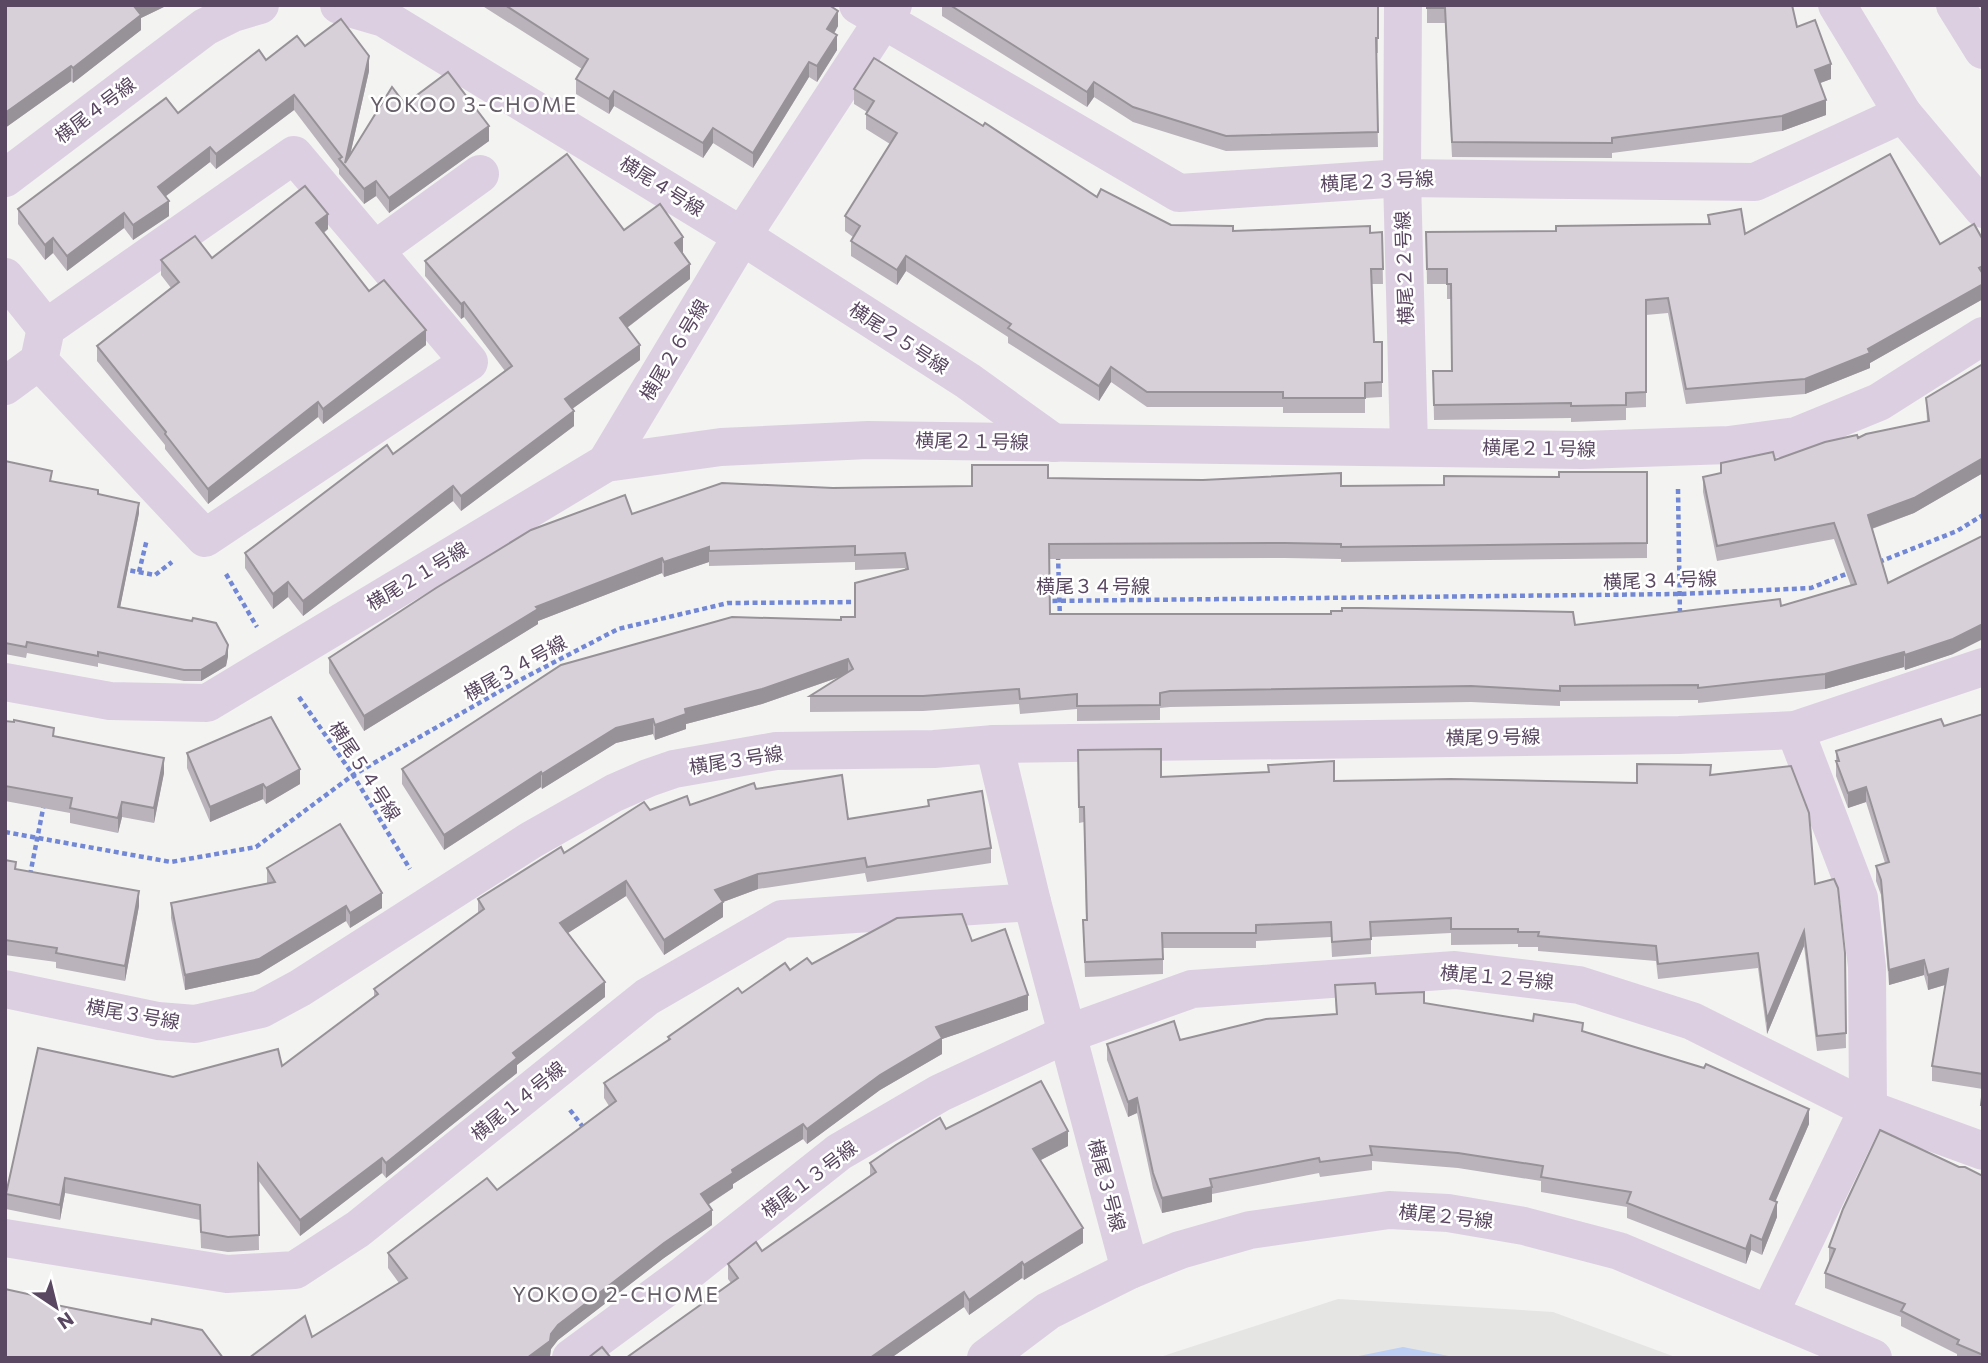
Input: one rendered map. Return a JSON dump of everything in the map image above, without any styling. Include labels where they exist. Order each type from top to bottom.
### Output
[{"type":"street","name":"横尾４号線","points":[[5,178],[205,27],[233,13],[260,5]]},
{"type":"street","name":"横尾４号線","points":[[339,5],[384,18],[742,236]]},
{"type":"street","name":"横尾２２号線","points":[[1403,5],[1402,178],[1409,446]]},
{"type":"street","points":[[1837,5],[1903,114],[1983,209]]},
{"type":"street","points":[[1955,5],[1983,50]]},
{"type":"street","points":[[742,236],[878,11]]},
{"type":"street","name":"横尾２３号線","points":[[878,11],[1179,193],[1402,178],[1755,182],[1903,114]]},
{"type":"street","points":[[5,277],[42,345],[205,538],[469,362],[294,155],[42,345],[5,386]]},
{"type":"street","points":[[375,250],[480,174]]},
{"type":"street","name":"横尾２５号線","points":[[742,236],[968,381],[1054,443]]},
{"type":"street","name":"横尾２６号線","points":[[606,463],[742,236]]},
{"type":"street","name":"横尾２１号線","points":[[5,682],[110,701],[207,703],[606,463],[721,447],[867,440],[1582,450],[1728,445],[1796,436],[1879,402],[1983,336]]},
{"type":"street","name":"横尾９号線","points":[[994,744],[1665,735],[1795,730],[1983,667]]},
{"type":"street","points":[[1769,1314],[1868,1109],[1867,967],[1859,898],[1795,730]]},
{"type":"street","name":"横尾３号線","points":[[6,997],[158,1021],[195,1024],[261,1009],[311,981],[531,840],[614,793],[648,778],[674,769],[776,751],[934,749],[994,744],[1032,902],[1130,1270]]},
{"type":"street","name":"横尾１４号線","points":[[5,1238],[227,1274],[295,1270],[358,1229],[647,997],[782,919],[1032,902]]},
{"type":"street","name":"横尾１２号線","points":[[1068,1034],[1192,989],[1455,970],[1579,985],[1692,1021],[1868,1109]]},
{"type":"street","name":"横尾１３号線","points":[[571,1358],[839,1152],[940,1093],[1068,1034]]},
{"type":"street","points":[[1868,1109],[1983,1151]]},
{"type":"street","name":"横尾２号線","points":[[986,1358],[1048,1311],[1130,1270],[1180,1250],[1250,1230],[1389,1210],[1448,1213],[1524,1226],[1619,1251],[1873,1358]]},
{"type":"path","points":[[1678,446],[1680,620]]},
{"type":"path","points":[[1872,564],[1957,531],[1983,515]]},
{"type":"path","points":[[113,568],[155,575],[205,538],[262,637]]},
{"type":"path","points":[[1058,548],[1060,626]]},
{"type":"path","name":"横尾３４号線","points":[[1032,601],[1680,594],[1811,588],[1860,569]]},
{"type":"path","name":"横尾３４号線","points":[[5,832],[171,862],[256,846],[353,775],[516,682],[618,629],[728,603],[866,602]]},
{"type":"path","name":"横尾５４号線","points":[[295,691],[353,775],[416,878]]},
{"type":"path","points":[[30,879],[45,798]]},
{"type":"path","points":[[568,1107],[591,1139]]},
{"type":"shaded area","points":[[1338,1299],[1553,1312],[1678,1358],[1157,1358]]},
{"type":"shaded area","points":[[1403,1347],[1459,1358],[1349,1358]]},
{"type":"building","points":[[5,5],[135,5],[141,15],[73,68],[71,66],[5,113]]},
{"type":"building","points":[[505,5],[829,5],[838,11],[827,29],[837,35],[817,66],[809,62],[753,153],[713,128],[703,143],[614,91],[609,99],[576,79],[588,59]]},
{"type":"building","points":[[950,5],[1378,5],[1378,132],[1226,136],[1133,107],[1094,82],[1087,92]]},
{"type":"building","points":[[1427,5],[1792,5],[1797,27],[1815,20],[1831,64],[1815,70],[1826,100],[1782,116],[1612,138],[1612,143],[1452,142],[1445,8],[1427,8]]},
{"type":"building","points":[[341,19],[369,56],[345,163],[392,87],[405,104],[448,72],[489,126],[389,198],[376,181],[364,189],[339,159],[342,157],[294,95],[216,154],[210,147],[158,187],[169,201],[133,225],[124,213],[67,256],[53,238],[45,245],[18,209],[166,98],[178,113],[259,50],[266,60],[297,36],[305,46]]},
{"type":"building","points":[[874,58],[983,126],[985,123],[1097,197],[1101,189],[1171,225],[1233,226],[1233,231],[1370,226],[1370,233],[1382,232],[1383,269],[1371,269],[1374,342],[1382,342],[1382,382],[1365,383],[1365,398],[1283,398],[1283,392],[1147,392],[1111,367],[1099,386],[1008,328],[1011,324],[906,256],[897,270],[851,241],[860,226],[845,216],[897,133],[866,114],[874,101],[854,89]]},
{"type":"building","points":[[567,154],[624,230],[660,204],[683,237],[675,243],[690,264],[620,318],[640,345],[565,399],[574,411],[461,496],[453,486],[303,601],[288,582],[273,594],[245,553],[387,445],[393,454],[512,366],[464,302],[461,304],[425,261]]},
{"type":"building","points":[[1890,154],[1940,244],[1974,224],[1983,240],[1983,266],[1979,268],[1983,274],[1983,284],[1868,349],[1870,353],[1805,379],[1686,389],[1668,298],[1646,300],[1646,392],[1626,393],[1626,405],[1434,405],[1433,371],[1452,371],[1451,284],[1447,284],[1447,269],[1427,269],[1426,232],[1556,231],[1556,226],[1710,224],[1708,215],[1741,209],[1745,234]]},
{"type":"building","points":[[305,186],[328,214],[316,223],[369,291],[384,280],[426,330],[323,409],[318,402],[208,489],[97,346],[179,282],[161,260],[195,236],[212,258]]},
{"type":"building","points":[[1983,364],[1983,458],[1914,498],[1868,515],[1888,583],[1982,536],[1983,624],[1953,639],[1905,655],[1904,652],[1825,674],[1698,688],[1698,685],[1560,686],[1560,691],[1471,686],[1170,691],[1160,693],[1160,705],[1077,706],[1077,694],[1020,699],[1019,689],[923,696],[810,696],[853,669],[848,659],[762,689],[685,709],[686,714],[655,725],[653,719],[616,728],[542,774],[541,772],[444,835],[402,769],[561,665],[732,617],[841,620],[841,617],[855,617],[855,583],[908,569],[905,553],[855,555],[855,546],[709,551],[709,547],[664,562],[662,558],[536,607],[538,609],[364,716],[329,658],[531,530],[625,495],[632,514],[722,483],[833,488],[972,486],[972,465],[1048,465],[1048,478],[1203,480],[1341,473],[1341,486],[1444,485],[1444,476],[1559,477],[1559,472],[1647,472],[1647,543],[1341,547],[1341,544],[1285,543],[1049,544],[1050,614],[1331,614],[1331,611],[1342,611],[1342,608],[1573,612],[1575,625],[1780,599],[1781,606],[1856,584],[1834,523],[1717,546],[1703,477],[1721,473],[1721,463],[1773,452],[1775,460],[1825,442],[1857,435],[1858,438],[1929,421],[1926,398]]},
{"type":"building","points":[[5,461],[52,471],[50,481],[98,490],[98,494],[139,503],[118,607],[216,623],[228,645],[226,655],[201,670],[184,670],[98,652],[98,656],[27,642],[26,647],[5,643]]},
{"type":"building","points":[[1983,714],[1983,1074],[1932,1066],[1948,969],[1928,975],[1924,960],[1889,970],[1881,880],[1876,866],[1889,862],[1866,787],[1848,793],[1836,761],[1839,761],[1836,751],[1941,719],[1944,726]]},
{"type":"building","points":[[271,717],[300,769],[266,788],[263,784],[210,807],[187,753]]},
{"type":"building","points":[[14,720],[54,728],[53,736],[164,758],[154,808],[122,802],[118,818],[70,808],[72,798],[5,786],[5,721]]},
{"type":"building","points":[[1161,749],[1161,777],[1269,772],[1268,765],[1334,761],[1334,781],[1451,779],[1637,783],[1637,764],[1711,765],[1710,775],[1791,766],[1809,813],[1815,884],[1834,879],[1838,888],[1845,953],[1846,1033],[1817,1036],[1804,931],[1767,1019],[1758,953],[1658,964],[1656,946],[1538,936],[1539,932],[1518,932],[1518,929],[1451,929],[1451,918],[1370,922],[1371,939],[1332,942],[1331,922],[1256,925],[1256,933],[1162,933],[1163,959],[1085,962],[1083,920],[1087,920],[1084,807],[1079,807],[1078,750]]},
{"type":"building","points":[[842,775],[848,819],[929,806],[928,800],[982,791],[991,848],[867,867],[865,858],[758,874],[715,890],[723,902],[664,940],[626,881],[560,923],[605,982],[513,1053],[517,1058],[386,1163],[382,1158],[300,1220],[258,1164],[259,1235],[228,1237],[201,1232],[200,1205],[65,1178],[60,1205],[6,1194],[38,1048],[173,1077],[278,1049],[282,1066],[378,994],[374,989],[484,909],[478,899],[561,847],[564,853],[644,802],[650,810],[687,796],[690,805],[754,783],[756,789]]},
{"type":"building","points":[[340,824],[382,893],[350,913],[346,906],[259,959],[185,975],[171,903],[275,882],[267,868]]},
{"type":"building","points":[[5,860],[16,862],[15,869],[139,891],[125,966],[56,953],[57,948],[5,940]]},
{"type":"building","points":[[962,914],[972,941],[1005,929],[1028,995],[936,1027],[942,1038],[880,1075],[807,1129],[803,1124],[732,1170],[733,1173],[701,1194],[712,1210],[664,1243],[558,1325],[551,1334],[550,1341],[527,1358],[249,1358],[305,1316],[312,1337],[407,1278],[388,1253],[487,1178],[497,1190],[616,1101],[604,1083],[670,1039],[668,1037],[738,988],[742,993],[785,963],[790,970],[807,958],[812,964],[897,918]]},
{"type":"building","points":[[1375,983],[1376,994],[1424,992],[1424,1003],[1533,1021],[1534,1014],[1583,1023],[1582,1031],[1704,1068],[1706,1064],[1809,1109],[1770,1199],[1777,1202],[1762,1240],[1751,1235],[1746,1249],[1627,1203],[1631,1192],[1541,1177],[1543,1166],[1458,1153],[1370,1146],[1372,1155],[1320,1162],[1319,1158],[1210,1179],[1212,1187],[1162,1198],[1153,1173],[1137,1098],[1128,1102],[1107,1044],[1174,1021],[1180,1040],[1266,1019],[1337,1014],[1335,985]]},
{"type":"building","points":[[1041,1081],[1068,1131],[1033,1149],[1083,1228],[1024,1265],[1022,1262],[969,1300],[964,1292],[870,1358],[626,1358],[738,1278],[728,1264],[756,1242],[762,1251],[876,1172],[870,1163],[896,1145],[940,1118],[946,1129]]},
{"type":"building","points":[[1880,1130],[1983,1176],[1983,1355],[1957,1344],[1959,1340],[1901,1311],[1905,1304],[1825,1273],[1835,1249],[1829,1247],[1843,1209]]},
{"type":"building","points":[[5,1289],[46,1298],[46,1303],[151,1324],[152,1319],[202,1330],[223,1358],[5,1358]]},
{"type":"building","points":[[602,1347],[611,1358],[588,1358]]},
{"type":"district","name":"YOKOO 3-CHOME","points":[[474,105]]},
{"type":"district","name":"YOKOO 2-CHOME","points":[[616,1295]]}]
